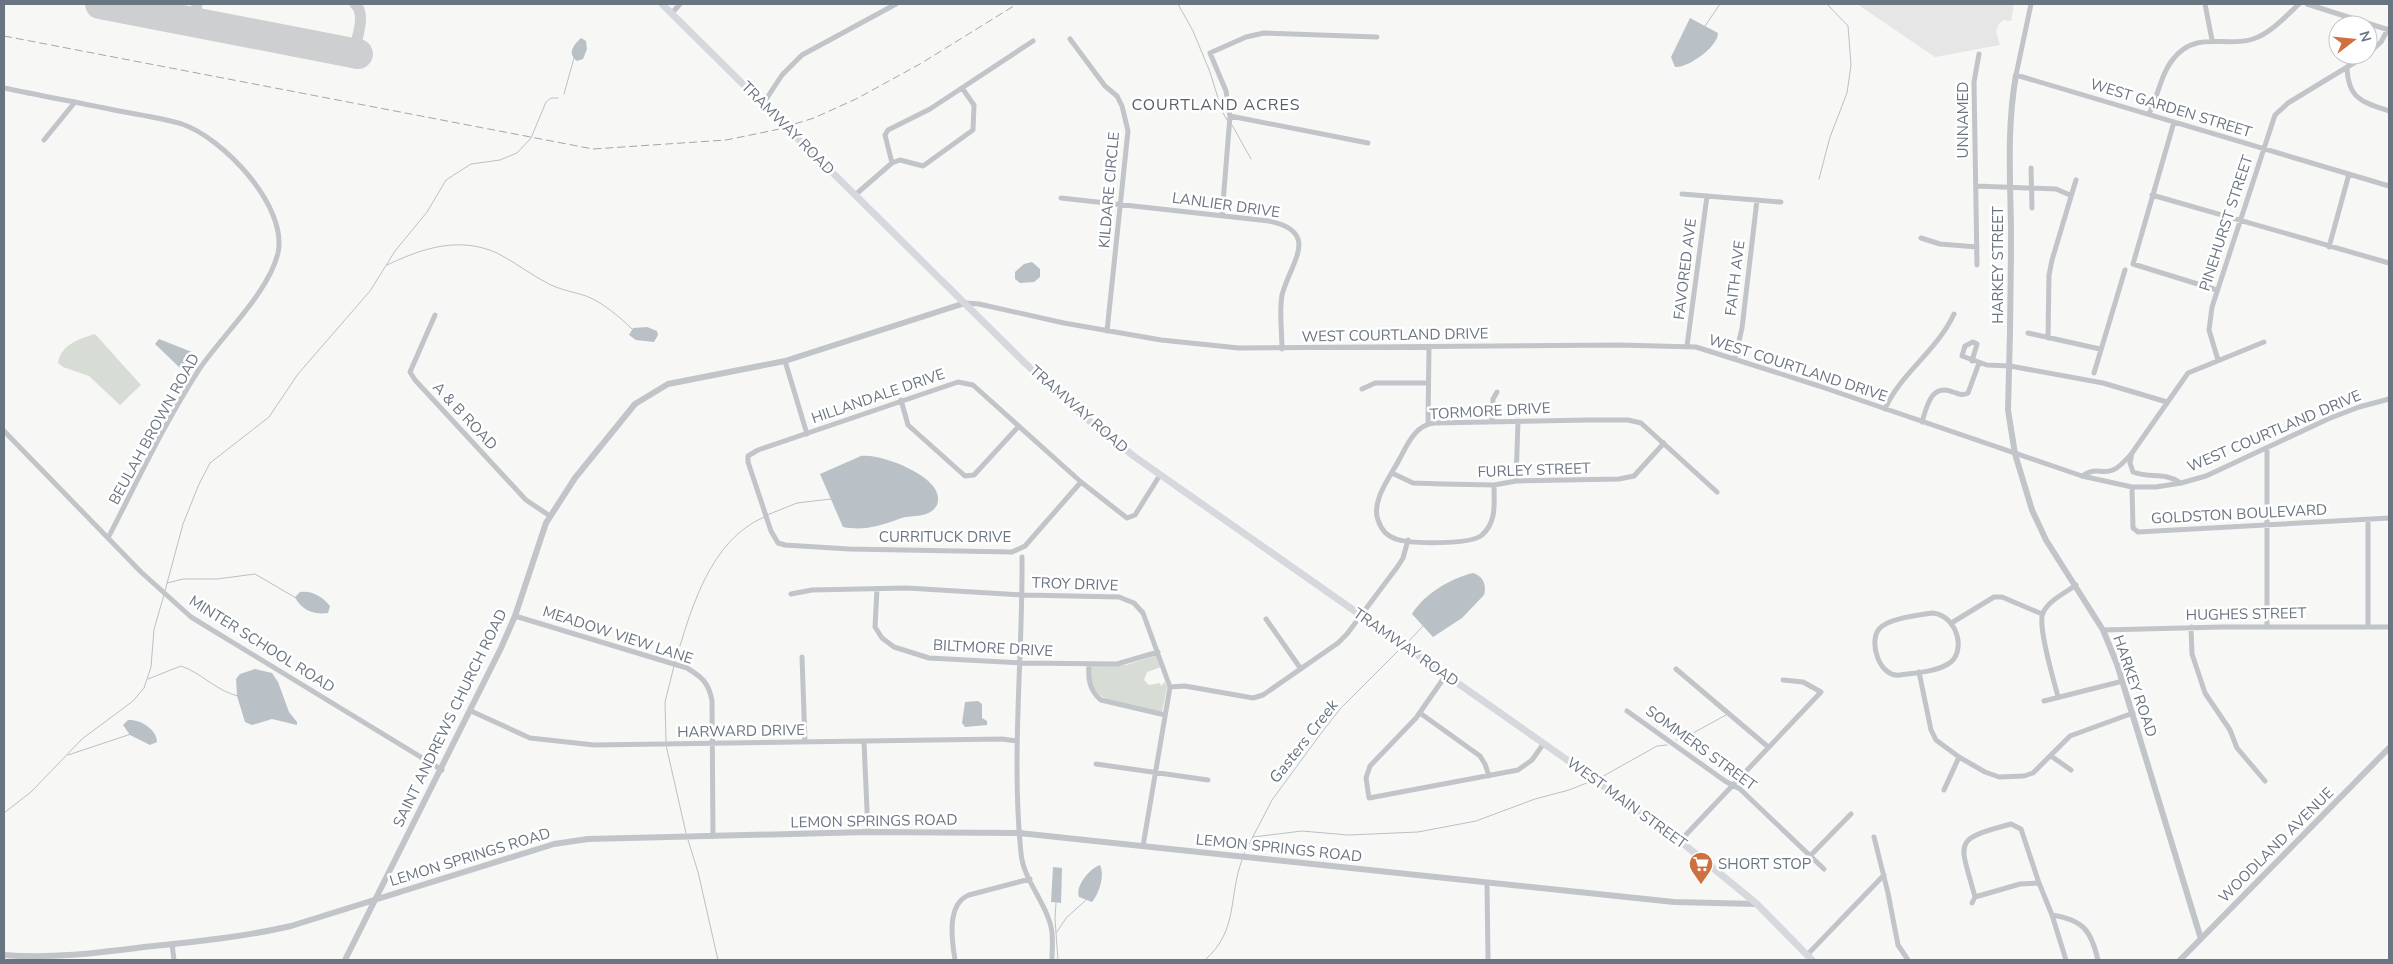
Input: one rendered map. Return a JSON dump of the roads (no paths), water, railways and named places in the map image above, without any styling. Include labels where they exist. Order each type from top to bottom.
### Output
[{"type":"main road","name":"TRAMWAY ROAD","points":[[662,4],[1026,364],[1076,409],[1160,475],[1551,748]]},
{"type":"main road","name":"WEST MAIN STREET","points":[[1551,748],[1680,841],[1757,904],[1810,958]]},
{"type":"street","points":[[672,13],[680,4]]},
{"type":"street","points":[[763,104],[782,75],[802,55],[896,4]]},
{"type":"street","points":[[2016,75],[2031,4]]},
{"type":"street","points":[[2205,4],[2212,40]]},
{"type":"street","points":[[2149,114],[2164,75],[2176,55],[2187,47],[2212,40],[2239,41],[2253,39],[2279,22],[2299,4]]},
{"type":"street","points":[[2307,4],[2389,30]]},
{"type":"street","name":"PINEHURST STREET","points":[[2378,45],[2389,30]]},
{"type":"street","points":[[1222,215],[1230,116],[1226,91],[1210,53],[1246,37],[1264,33],[1377,37]]},
{"type":"street","name":"KILDARE CIRCLE","points":[[1070,39],[1105,86],[1117,96],[1122,106],[1128,144],[1107,331]]},
{"type":"street","points":[[892,163],[885,135],[888,130],[930,109],[993,65],[1033,41]]},
{"type":"street","name":"UNNAMED","points":[[1977,265],[1974,82],[1979,54]]},
{"type":"street","name":"PINEHURST STREET","points":[[2218,360],[2210,336],[2209,323],[2217,290],[2278,112],[2350,65]]},
{"type":"street","points":[[2347,67],[2348,78],[2354,95],[2360,100],[2389,110]]},
{"type":"street","name":"WEST GARDEN STREET","points":[[2016,75],[2389,186]]},
{"type":"street","name":"HARKEY STREET","points":[[2016,75],[2011,102],[2009,419],[2016,454]]},
{"type":"street","name":"BEULAH BROWN ROAD","points":[[4,88],[174,123],[202,134],[222,148],[264,197],[272,209],[278,230],[278,252],[272,271],[262,288],[210,354],[186,391],[108,538]]},
{"type":"street","points":[[855,195],[892,163],[900,160],[923,166],[973,130],[974,105],[962,88]]},
{"type":"street","points":[[44,140],[75,102]]},
{"type":"street","points":[[1230,116],[1368,143]]},
{"type":"street","points":[[2174,122],[2133,264],[2217,290]]},
{"type":"street","points":[[2031,168],[2032,208]]},
{"type":"street","points":[[2329,247],[2349,174]]},
{"type":"street","points":[[2048,338],[2049,275],[2070,195],[2076,180]]},
{"type":"street","points":[[1976,186],[2056,189],[2070,195]]},
{"type":"street","points":[[1682,194],[1781,202]]},
{"type":"street","points":[[2152,195],[2389,263]]},
{"type":"street","name":"FAVORED AVE","points":[[1687,346],[1707,196]]},
{"type":"street","name":"LANLIER DRIVE","points":[[1061,198],[1222,215],[1281,223],[1292,229],[1299,240],[1300,252],[1282,298],[1282,349]]},
{"type":"street","name":"FAITH AVE","points":[[1735,358],[1741,336],[1756,200]]},
{"type":"street","points":[[1920,238],[1940,244],[1977,247]]},
{"type":"street","points":[[2094,373],[2125,270]]},
{"type":"street","name":"WEST COURTLAND DRIVE","points":[[965,303],[979,304],[1107,331],[1211,346],[1282,349],[1687,346],[1735,358],[2082,476],[2132,487],[2156,487],[2181,483],[2223,469],[2328,419],[2359,407],[2389,399]]},
{"type":"street","name":"SAINT ANDREWS CHURCH ROAD","points":[[345,960],[442,770],[515,616],[550,516],[575,478],[624,415],[652,392],[668,384],[784,361],[931,312],[965,303]]},
{"type":"street","points":[[1885,409],[1897,389],[1940,339],[1954,314]]},
{"type":"street","name":"A & B ROAD","points":[[435,315],[410,372],[415,380],[520,494],[550,516]]},
{"type":"street","points":[[2028,333],[2100,349]]},
{"type":"street","points":[[2082,476],[2090,471],[2098,470],[2104,472],[2116,469],[2132,453],[2188,373],[2264,342]]},
{"type":"street","points":[[1428,424],[1429,347]]},
{"type":"street","points":[[784,361],[807,434]]},
{"type":"street","points":[[1972,361],[2104,383],[2167,402]]},
{"type":"street","points":[[1922,422],[1930,397],[1934,393],[1945,389],[1962,395],[1968,393],[1979,363]]},
{"type":"street","name":"HILLANDALE DRIVE","points":[[778,543],[768,522],[748,462],[748,456],[758,450],[958,382],[966,382],[972,385],[1081,482],[1127,518],[1135,515],[1160,475]]},
{"type":"street","points":[[1362,389],[1375,383],[1428,383]]},
{"type":"street","points":[[1492,422],[1493,399],[1497,392]]},
{"type":"street","points":[[901,400],[908,425],[965,476],[974,475],[1019,426]]},
{"type":"street","name":"TORMORE DRIVE","points":[[1494,485],[1492,523],[1481,536],[1465,542],[1396,539],[1383,532],[1377,519],[1377,507],[1392,473],[1417,430],[1428,424],[1628,420],[1641,423],[1717,492]]},
{"type":"street","points":[[1516,481],[1518,421]]},
{"type":"street","name":"MINTER SCHOOL ROAD","points":[[4,430],[108,538],[191,617],[442,770]]},
{"type":"street","name":"FURLEY STREET","points":[[1392,473],[1413,482],[1494,485],[1516,481],[1596,481],[1634,476],[1664,443]]},
{"type":"street","points":[[2267,448],[2267,626]]},
{"type":"street","points":[[2132,453],[2130,463],[2133,472],[2143,475],[2170,476],[2181,483]]},
{"type":"street","name":"HARKEY ROAD","points":[[2016,454],[2027,499],[2041,530],[2103,630],[2123,681],[2201,938]]},
{"type":"street","name":"CURRITUCK DRIVE","points":[[778,543],[849,549],[1012,552],[1025,546],[1081,482]]},
{"type":"street","name":"GOLDSTON BOULEVARD","points":[[2132,487],[2133,528],[2138,532],[2195,530],[2268,523],[2389,518]]},
{"type":"street","points":[[2368,520],[2368,626]]},
{"type":"street","points":[[1144,846],[1154,773],[1170,687],[1185,686],[1253,698],[1262,695],[1338,643],[1403,558],[1408,540]]},
{"type":"street","points":[[1022,557],[1023,595],[1017,741],[1019,833],[1022,860],[1051,925],[1052,960]]},
{"type":"street","points":[[2058,697],[2042,631],[2042,614],[2051,603],[2076,585]]},
{"type":"street","name":"BILTMORE DRIVE","points":[[877,588],[875,627],[882,638],[894,647],[930,658],[1021,663],[1089,664],[1126,663],[1158,652]]},
{"type":"street","name":"TROY DRIVE","points":[[791,594],[812,590],[907,588],[1023,595],[1127,598],[1143,613],[1170,687]]},
{"type":"street","points":[[1953,622],[1994,597],[2002,597],[2042,614]]},
{"type":"street","points":[[1933,612],[1944,615],[1953,622],[1958,644],[1958,654],[1947,665],[1896,676],[1880,665],[1875,637],[1879,628],[1892,621],[1933,612]]},
{"type":"street","name":"MEADOW VIEW LANE","points":[[515,616],[687,668],[703,677],[710,688],[712,700],[713,836]]},
{"type":"street","points":[[1266,619],[1301,669]]},
{"type":"street","name":"HUGHES STREET","points":[[2103,630],[2267,626],[2389,627]]},
{"type":"street","points":[[2191,627],[2192,654],[2205,693],[2230,730],[2237,748],[2265,781]]},
{"type":"street","points":[[802,657],[805,742]]},
{"type":"street","points":[[1089,664],[1089,682],[1096,695],[1102,700],[1164,714]]},
{"type":"street","points":[[1676,669],[1767,746]]},
{"type":"street","points":[[1919,672],[1933,736],[1940,744],[1959,757],[1991,775],[2006,778],[2032,773],[2070,736],[2133,713]]},
{"type":"street","points":[[1446,675],[1420,713],[1370,766],[1366,778],[1369,798],[1523,768],[1532,760],[1544,743]]},
{"type":"street","points":[[1680,841],[1767,746],[1820,692],[1803,682],[1783,680]]},
{"type":"street","points":[[2044,701],[2123,681]]},
{"type":"street","name":"HARWARD DRIVE","points":[[471,711],[530,738],[594,745],[1002,739],[1017,741]]},
{"type":"street","name":"SOMMERS STREET","points":[[1627,711],[1731,785],[1740,789],[1824,869]]},
{"type":"street","points":[[1420,713],[1480,756],[1486,764],[1489,776]]},
{"type":"street","points":[[864,742],[868,832]]},
{"type":"street","name":"WOODLAND AVENUE","points":[[2180,960],[2389,748]]},
{"type":"street","points":[[2051,756],[2071,770]]},
{"type":"street","points":[[1944,790],[1959,757]]},
{"type":"street","points":[[1096,764],[1208,780]]},
{"type":"street","points":[[1810,856],[1852,814]]},
{"type":"street","points":[[1972,903],[1975,897],[1963,852],[1966,841],[1975,834],[2011,824],[2021,829],[2066,960]]},
{"type":"street","name":"LEMON SPRINGS ROAD","points":[[4,955],[36,958],[260,933],[375,900],[554,844],[588,839],[868,832],[1019,833],[1674,902],[1757,904]]},
{"type":"street","points":[[1874,837],[1884,875],[1898,945],[1908,960]]},
{"type":"street","points":[[1810,958],[1884,875]]},
{"type":"street","points":[[955,960],[953,946],[954,915],[960,900],[969,895],[1030,879]]},
{"type":"street","points":[[1487,883],[1488,960]]},
{"type":"street","points":[[1975,897],[2020,884],[2039,883]]},
{"type":"street","points":[[2052,915],[2077,921],[2083,926],[2091,935],[2098,960]]},
{"type":"street","points":[[172,944],[174,960]]},
{"type":"waterway","points":[[1178,4],[1193,31],[1227,120]]},
{"type":"waterway","points":[[1705,26],[1720,4]]},
{"type":"waterway","points":[[1819,179],[1830,137],[1847,93],[1851,65],[1848,26],[1827,4]]},
{"type":"waterway","points":[[564,94],[574,58]]},
{"type":"waterway","points":[[165,591],[183,524],[199,484],[210,463],[269,417],[298,374],[370,291],[395,251],[427,212],[446,180],[471,164],[500,160],[517,153],[531,138],[546,102],[551,98],[558,98]]},
{"type":"waterway","points":[[1232,125],[1251,159]]},
{"type":"waterway","points":[[387,265],[441,246],[469,245],[483,248],[497,253],[549,284],[598,302],[632,329]]},
{"type":"waterway","points":[[767,515],[797,503],[831,499]]},
{"type":"waterway","points":[[675,662],[696,600],[716,560],[729,542],[745,528],[764,517]]},
{"type":"waterway","points":[[167,583],[183,579],[217,579],[255,574],[296,598]]},
{"type":"waterway","points":[[4,813],[31,792],[82,739],[133,701],[144,688],[151,667],[154,629],[164,595]]},
{"type":"waterway","name":"Gasters Creek","points":[[1406,644],[1424,625]]},
{"type":"waterway","name":"Gasters Creek","points":[[1244,854],[1272,800],[1322,732],[1340,709],[1401,648]]},
{"type":"waterway","points":[[148,679],[181,666],[230,694],[238,696]]},
{"type":"waterway","points":[[666,741],[665,702],[674,666]]},
{"type":"waterway","points":[[1676,740],[1684,738],[1726,715]]},
{"type":"waterway","points":[[68,755],[131,734]]},
{"type":"waterway","points":[[666,745],[686,833]]},
{"type":"waterway","points":[[1598,779],[1657,746],[1667,745]]},
{"type":"waterway","points":[[1253,837],[1302,831],[1348,835],[1418,832],[1476,821],[1535,799],[1569,790],[1592,781]]},
{"type":"waterway","points":[[688,840],[698,872],[718,960]]},
{"type":"waterway","name":"Gasters Creek","points":[[1205,960],[1216,949],[1228,925],[1242,860]]},
{"type":"waterway","points":[[1057,932],[1066,918],[1086,900]]},
{"type":"waterway","points":[[1056,903],[1055,919],[1058,960]]},
{"type":"railway","points":[[4,36],[593,149],[726,140],[775,130],[814,118],[856,99],[920,64],[1017,4]]},
{"type":"place","name":"SHORT STOP","points":[[1701,885]]},
{"type":"district","name":"COURTLAND ACRES","points":[[1216,104]]}]
